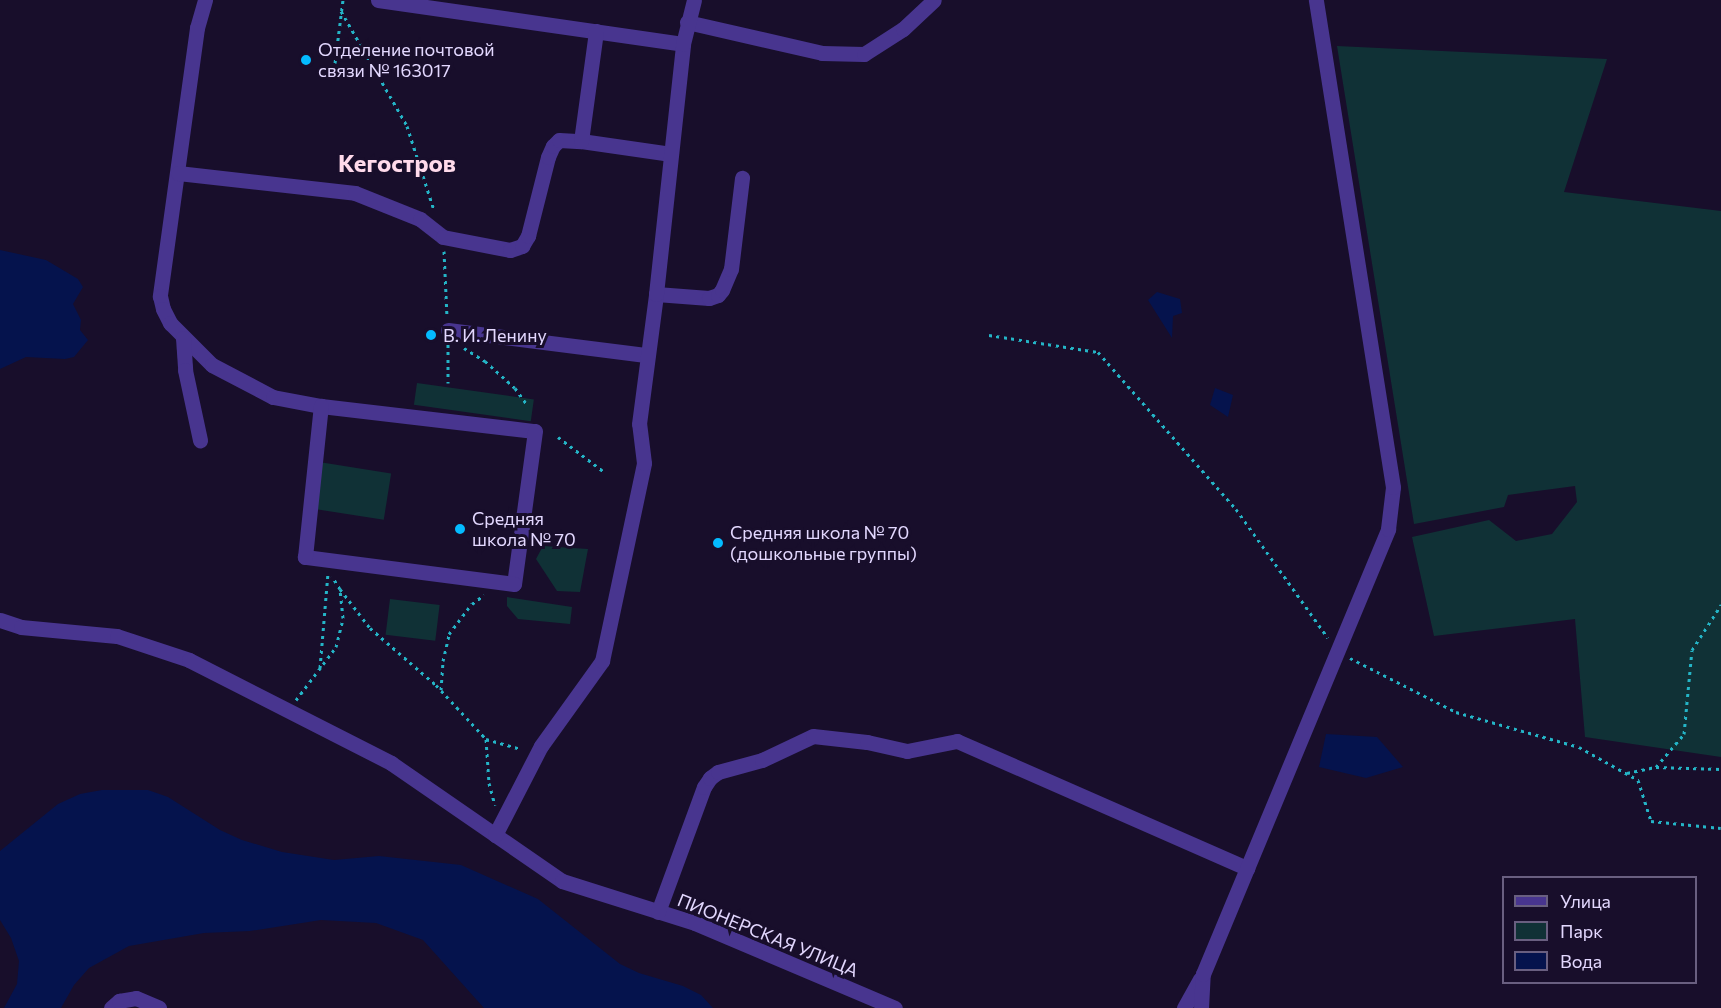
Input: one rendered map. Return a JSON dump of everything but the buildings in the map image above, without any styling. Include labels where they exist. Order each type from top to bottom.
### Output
[{"type":"street","points":[[205,0],[197,28],[160,296],[166,316],[183,338],[212,365],[273,397],[321,406],[535,431],[514,584],[304,557],[321,406]]},
{"type":"street","points":[[378,0],[683,44]]},
{"type":"street","points":[[498,829],[538,752],[602,661],[644,463],[639,424],[656,294],[683,44],[694,0]]},
{"type":"street","points":[[687,22],[822,53],[864,54],[903,29],[934,0]]},
{"type":"street","points":[[1184,1008],[1203,974],[1388,529],[1393,487],[1316,0]]},
{"type":"street","points":[[581,141],[596,31]]},
{"type":"street","points":[[178,173],[355,192],[420,219],[443,237],[510,250],[522,246],[528,236],[548,157],[559,140],[670,154]]},
{"type":"street","points":[[656,294],[709,298],[722,290],[731,269],[742,178]]},
{"type":"street","points":[[447,330],[647,355]]},
{"type":"street","points":[[183,338],[186,378],[200,440]]},
{"type":"street","name":"ПИОНЕРСКАЯ УЛИЦА","points":[[0,620],[21,627],[117,636],[189,660],[391,763],[469,816],[498,829],[562,881],[695,923],[895,1008]]},
{"type":"street","points":[[658,912],[704,787],[710,778],[718,772],[762,760],[813,736],[867,742],[907,751],[957,741],[1247,868]]},
{"type":"street","points":[[1201,1008],[1203,974]]},
{"type":"street","points":[[111,1008],[119,1001],[136,998],[159,1008]]},
{"type":"path","points":[[335,63],[343,0]]},
{"type":"path","points":[[341,12],[407,126],[443,237],[447,330]]},
{"type":"path","points":[[448,383],[448,337],[485,362],[514,388],[528,406]]},
{"type":"path","points":[[558,437],[603,471]]},
{"type":"path","points":[[320,669],[328,572],[370,628],[441,690],[486,739],[507,747],[538,752]]},
{"type":"path","points":[[441,690],[443,661],[449,634],[472,604],[499,582]]},
{"type":"path","points":[[288,710],[336,647],[342,618],[340,589]]},
{"type":"path","points":[[1656,767],[1684,734],[1692,650],[1721,605]]},
{"type":"path","points":[[486,739],[489,783],[498,829]]},
{"type":"path","points":[[1626,773],[1656,767],[1721,769]]},
{"type":"green space","points":[[1337,46],[1607,59],[1564,192],[1721,211],[1721,757],[1585,737],[1575,619],[1434,636],[1412,537],[1489,520],[1516,541],[1552,534],[1577,502],[1575,486],[1508,495],[1504,507],[1414,524]]},
{"type":"green space","points":[[417,383],[534,399],[531,421],[414,405]]},
{"type":"green space","points":[[319,462],[391,473],[384,520],[312,508]]},
{"type":"green space","points":[[543,546],[588,549],[580,592],[557,591],[536,559]]},
{"type":"green space","points":[[507,597],[572,607],[570,624],[518,619],[507,606]]},
{"type":"green space","points":[[390,599],[440,605],[435,641],[386,635]]},
{"type":"water","points":[[0,250],[46,260],[78,279],[83,287],[73,304],[81,320],[80,330],[88,340],[74,357],[65,359],[26,357],[0,369]]},
{"type":"water","points":[[1157,292],[1180,299],[1182,313],[1173,316],[1172,338],[1148,300]]},
{"type":"water","points":[[1215,388],[1233,395],[1228,417],[1210,405]]},
{"type":"water","points":[[1326,734],[1377,737],[1403,767],[1366,778],[1319,767]]},
{"type":"water","points":[[102,790],[148,790],[168,797],[220,830],[242,840],[282,852],[334,860],[379,856],[461,865],[538,899],[620,964],[639,973],[683,986],[701,995],[713,1008],[484,1008],[423,940],[376,923],[321,920],[250,931],[204,933],[129,946],[89,968],[74,985],[61,1008],[4,1008],[17,984],[19,961],[11,938],[0,920],[0,851],[58,804],[80,794]]},
{"type":"place","name":"Отделение почтовой связи № 163017","points":[[306,60]]},
{"type":"place","name":"В. И. Ленину","points":[[431,335]]},
{"type":"place","name":"Средняя школа № 70","points":[[460,529]]},
{"type":"place","name":"Средняя школа № 70 (дошкольные группы)","points":[[718,543]]},
{"type":"district","name":"Кегостров","points":[[397,163]]}]
